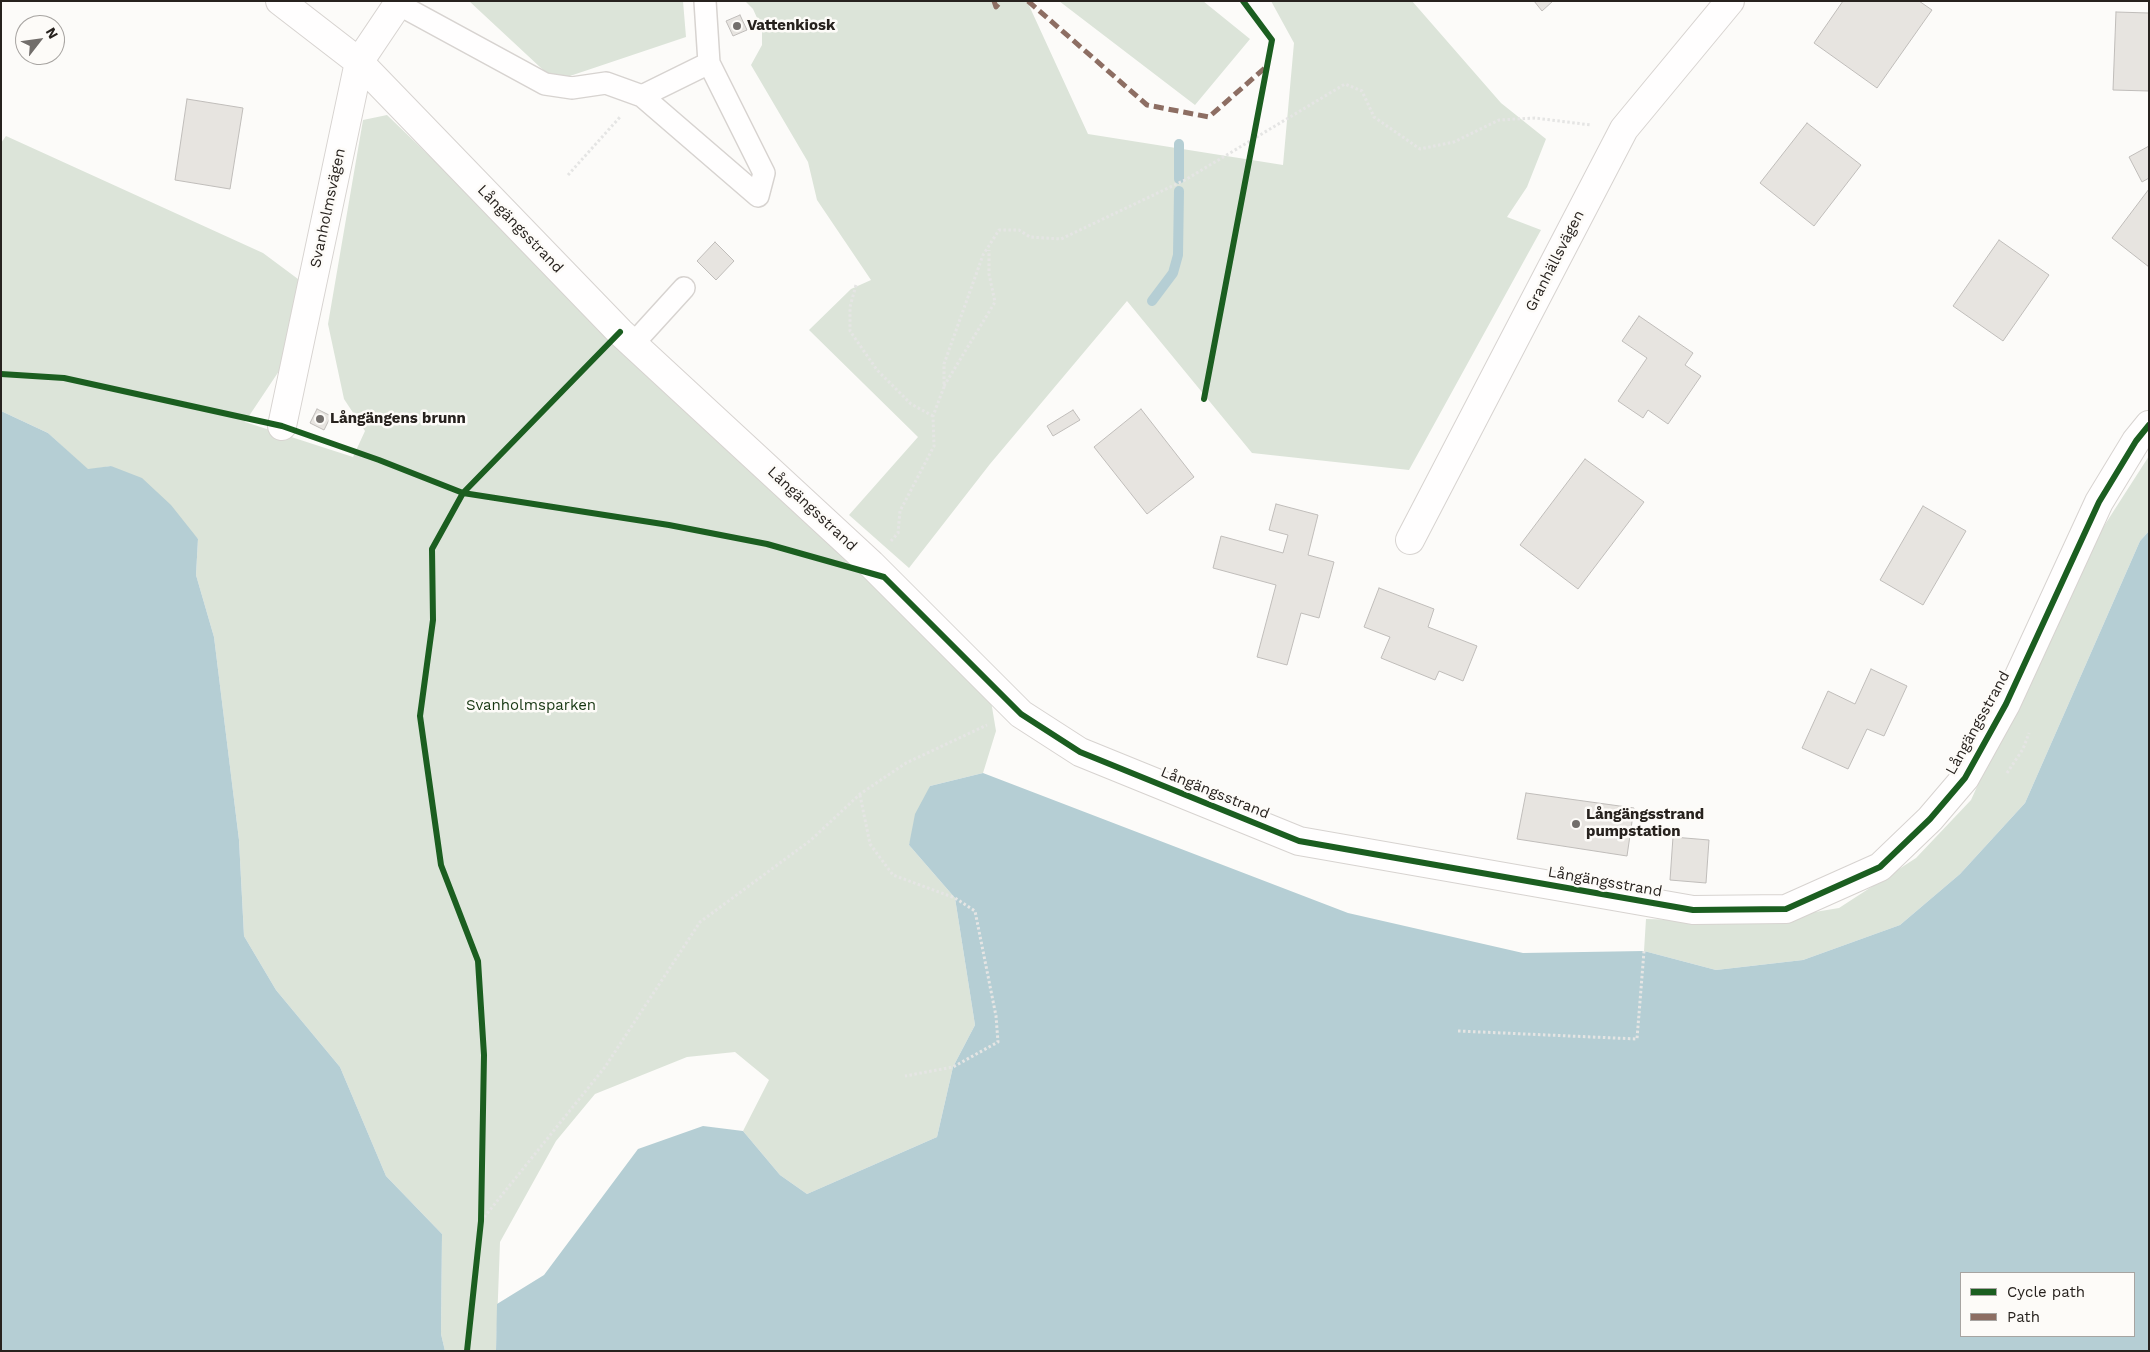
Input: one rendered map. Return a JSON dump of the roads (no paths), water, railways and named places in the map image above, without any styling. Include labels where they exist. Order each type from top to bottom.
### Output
[{"type":"street","name":"Långängsstrand","points":[[280,1],[359,62],[633,344],[871,564],[1021,714],[1080,752],[1299,840],[1693,910],[1786,909],[1880,867],[1930,819],[1965,778],[2006,704],[2099,502],[2136,441],[2149,425]]},
{"type":"street","name":"Granhällsvägen","points":[[1410,540],[1624,129],[1730,1]]},
{"type":"street","name":"Svanholmsvägen","points":[[282,426],[359,62],[399,3]]},
{"type":"lane","points":[[399,3],[545,84],[572,88],[606,83],[642,96],[758,196],[764,173],[709,63],[706,1]]},
{"type":"lane","points":[[642,96],[709,63]]},
{"type":"lane","points":[[633,344],[684,288]]},
{"type":"water","points":[[1,411],[48,433],[88,469],[111,466],[142,478],[171,505],[198,539],[196,575],[214,637],[239,840],[244,936],[276,990],[340,1067],[386,1176],[442,1234],[441,1334],[445,1351],[1,1351]]},
{"type":"water","points":[[2149,531],[2149,1351],[496,1351],[497,1304],[544,1275],[638,1149],[703,1126],[743,1131],[780,1175],[807,1194],[937,1137],[953,1067],[975,1025],[955,898],[909,845],[915,814],[930,786],[983,773],[1348,913],[1523,953],[1644,951],[1716,970],[1803,960],[1900,925],[1960,874],[2025,803],[2140,541]]},
{"type":"waterway","points":[[1179,144],[1179,179]]},
{"type":"waterway","points":[[1152,301],[1173,273],[1178,255],[1179,191]]},
{"type":"place","name":"Vattenkiosk","points":[[737,26]]},
{"type":"place","name":"Långängens brunn","points":[[320,419]]},
{"type":"place","name":"Långängsstrand pumpstation","points":[[1576,824]]},
{"type":"park label","name":"Svanholmsparken","points":[[531,706]]}]
